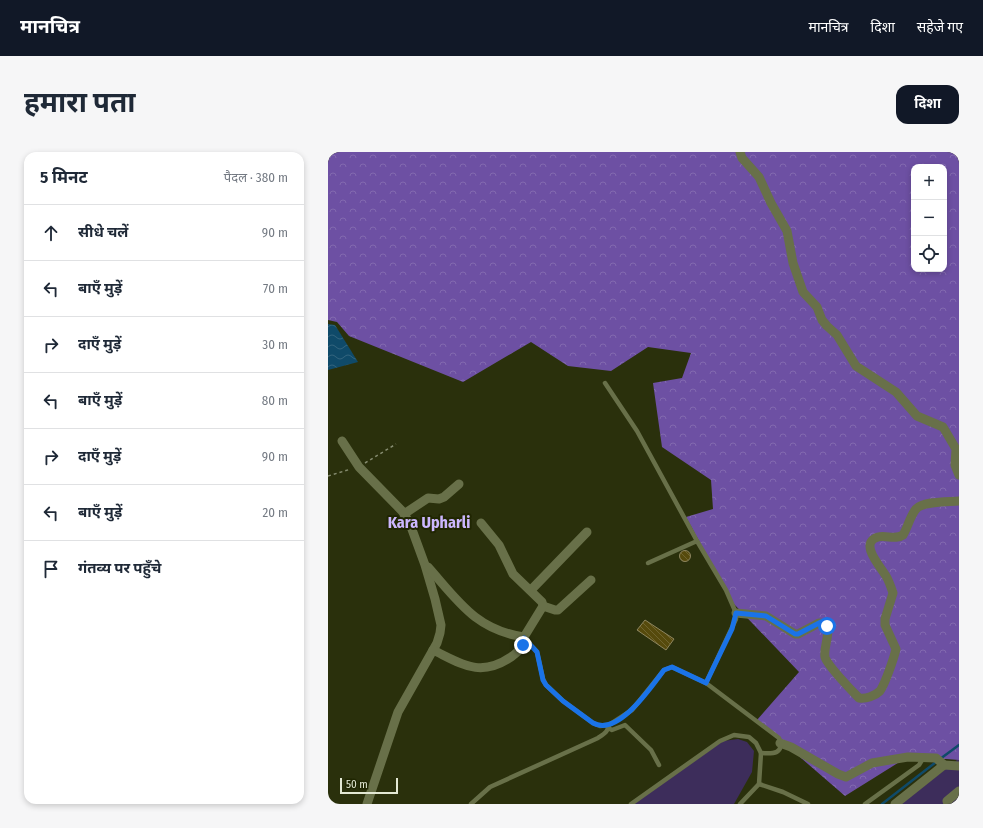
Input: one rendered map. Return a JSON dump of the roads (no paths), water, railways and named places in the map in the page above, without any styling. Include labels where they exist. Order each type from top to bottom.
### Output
[{"type":"street","points":[[740,152],[742,158],[759,178],[787,231],[793,263],[803,292],[817,306],[822,320],[838,335],[856,366],[896,392],[917,416],[943,427],[956,449],[955,465],[959,475]]},
{"type":"street","points":[[342,441],[359,467],[404,514],[410,524],[425,565],[435,599],[440,624],[440,633],[433,650],[398,712],[367,804]]},
{"type":"street","points":[[404,514],[428,498],[439,499],[444,497],[459,484]]},
{"type":"street","points":[[736,613],[766,616],[795,634],[798,634],[819,623],[825,624],[828,630],[825,655],[828,664],[859,698],[866,698],[876,694],[882,688],[896,649],[884,625],[893,593],[886,577],[872,555],[870,550],[872,543],[880,537],[897,537],[903,535],[914,512],[919,506],[930,503],[959,501]]},
{"type":"street","points":[[481,522],[499,545],[513,574],[531,590],[542,602],[543,606],[558,610],[591,580]]},
{"type":"street","points":[[531,590],[587,532]]},
{"type":"street","points":[[425,565],[464,608],[478,620],[500,632],[524,638]]},
{"type":"street","points":[[433,650],[472,667],[480,669],[488,668],[506,660],[520,650],[524,642],[524,638],[543,606]]},
{"type":"street","points":[[780,743],[791,747],[846,777],[872,763],[908,757],[936,758],[944,765],[959,766]]},
{"type":"street","points":[[895,804],[944,765]]},
{"type":"street","points":[[948,804],[947,801],[959,791]]},
{"type":"lane","points":[[606,383],[637,431],[697,541],[726,590],[736,613],[732,629],[706,683]]},
{"type":"lane","points":[[648,563],[697,541]]},
{"type":"lane","points":[[524,638],[537,652],[543,680],[546,685],[563,701],[593,723],[600,726],[608,727],[612,730],[625,725],[651,750],[659,765]]},
{"type":"lane","points":[[473,804],[490,787],[605,734],[608,727],[632,710],[664,670],[669,667],[706,683],[779,738],[780,749],[774,753],[761,753]]},
{"type":"lane","points":[[631,804],[727,738],[734,735],[749,737],[756,743],[761,753],[759,784],[740,804]]},
{"type":"lane","points":[[865,804],[919,765],[924,757]]},
{"type":"lane","points":[[759,784],[784,792],[808,804]]},
{"type":"water","points":[[328,324],[335,325],[358,362],[328,370]]},
{"type":"waterway","points":[[940,759],[959,745]]},
{"type":"waterway","points":[[882,804],[936,762]]},
{"type":"district","name":"Kara Upharli","points":[[429,522]]}]
